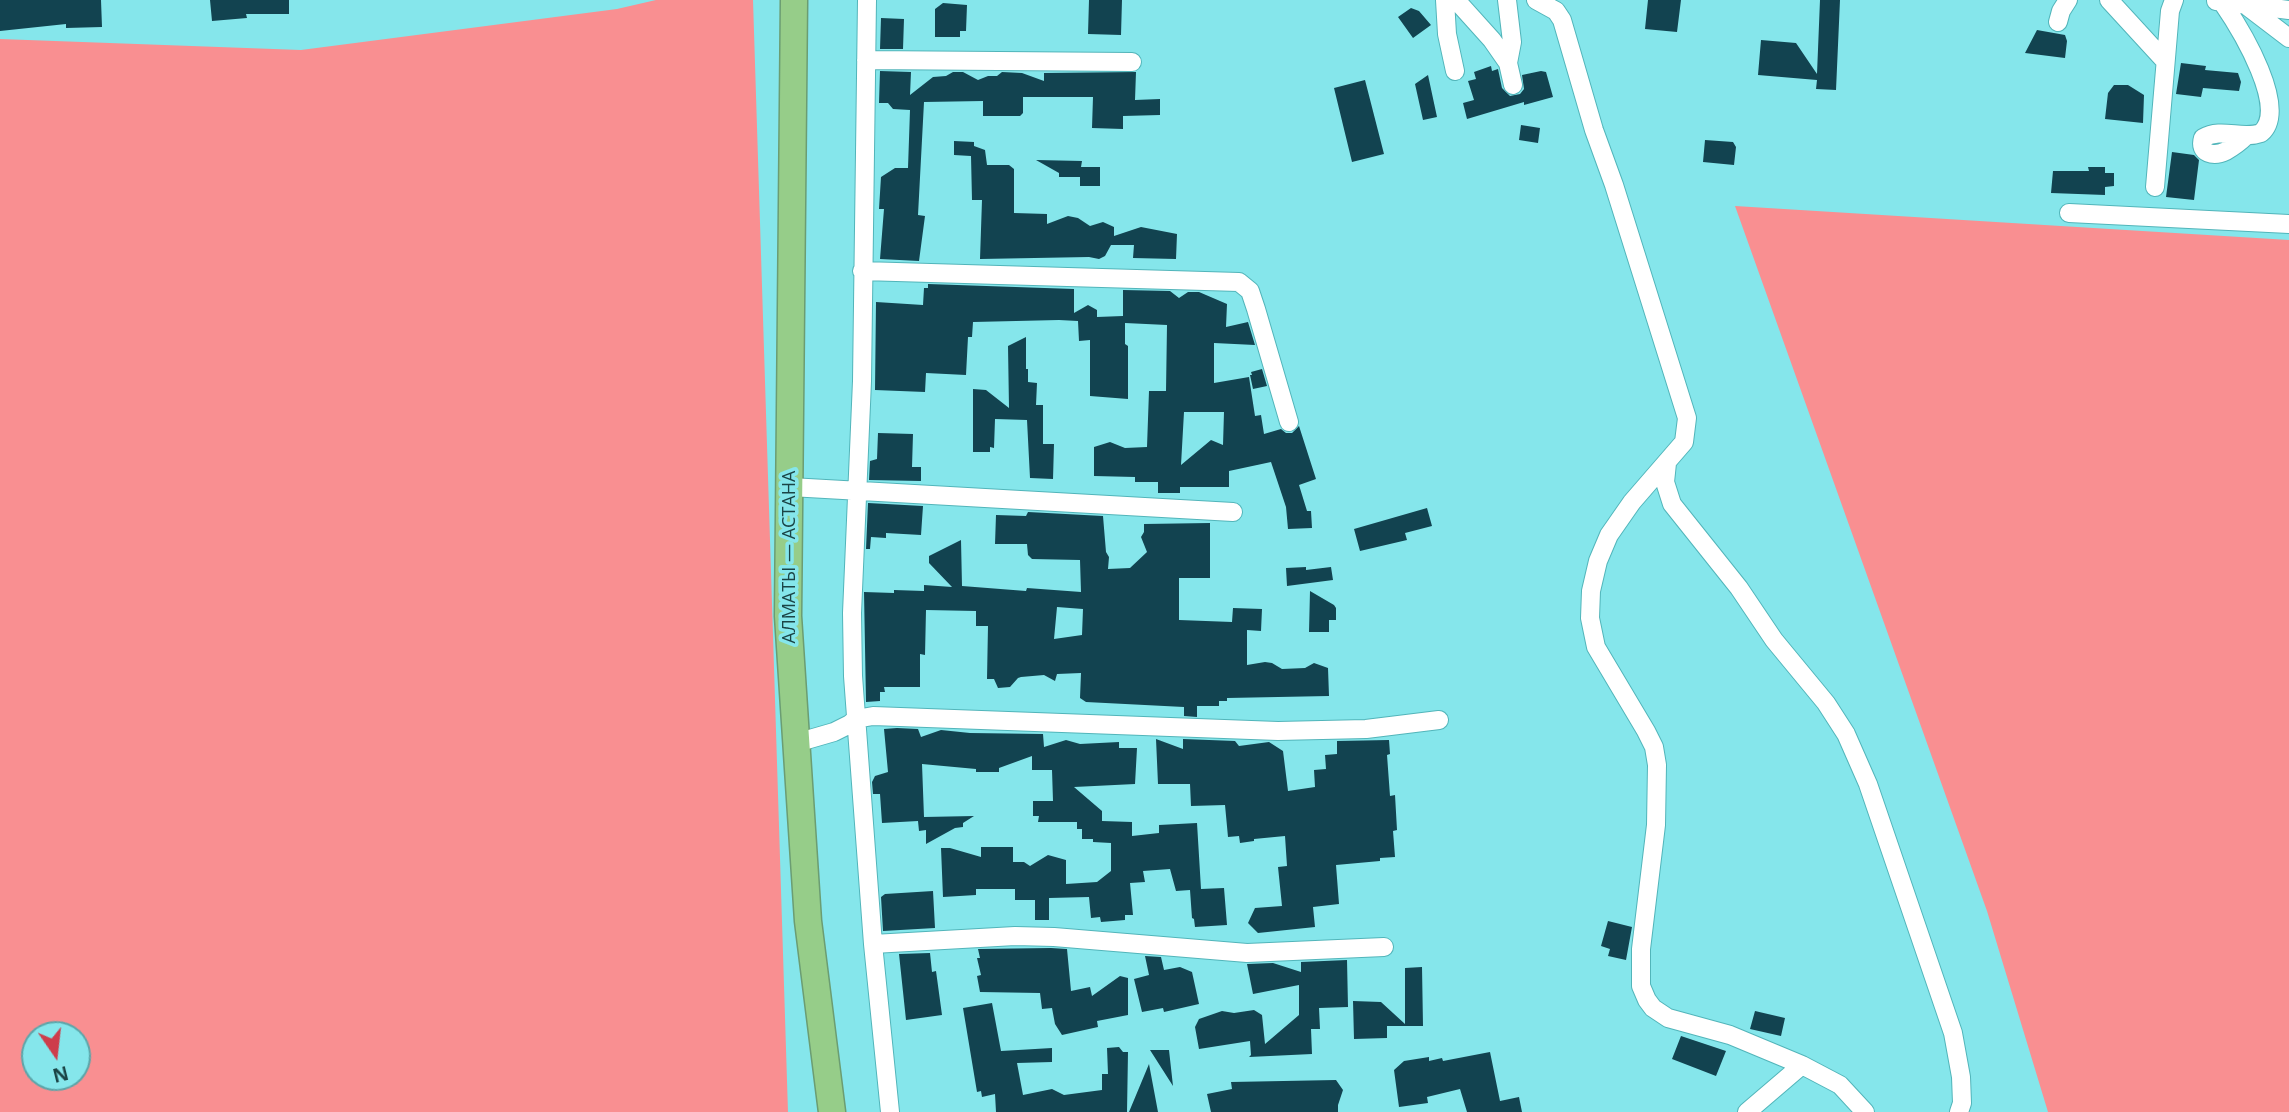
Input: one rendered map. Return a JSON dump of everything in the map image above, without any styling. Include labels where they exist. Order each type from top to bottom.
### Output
[{"type":"highway","name":"АЛМАТЫ — АСТАНА","points":[[789,3],[789,616],[808,920],[832,1112]]},
{"type":"street","points":[[867,0],[862,381],[852,614],[856,719],[873,944],[890,1112]]},
{"type":"street","points":[[1445,0],[1447,34],[1455,71]]},
{"type":"street","points":[[1456,0],[1492,40],[1508,63],[1513,85]]},
{"type":"street","points":[[1507,0],[1512,42],[1508,63]]},
{"type":"street","points":[[1536,0],[1556,11],[1562,20],[1594,130],[1614,185],[1687,418],[1684,442],[1632,502],[1609,535],[1598,561],[1591,591],[1590,618],[1596,647],[1646,731],[1654,747],[1657,765],[1656,825],[1641,949],[1641,986],[1653,1008],[1668,1018],[1730,1035],[1801,1065],[1840,1085],[1865,1112]]},
{"type":"street","points":[[2058,22],[2068,0]]},
{"type":"street","points":[[2109,0],[2165,61]]},
{"type":"street","points":[[2155,187],[2170,11],[2174,0]]},
{"type":"street","points":[[2230,2],[2289,10]]},
{"type":"street","points":[[2230,2],[2289,38]]},
{"type":"street","points":[[2230,2],[2277,78],[2286,100],[2285,110],[2273,128],[2246,136]]},
{"type":"street","points":[[866,61],[1132,62]]},
{"type":"street","points":[[2069,213],[2289,224]]},
{"type":"street","points":[[863,271],[1239,282],[1250,291],[1289,422]]},
{"type":"street","points":[[1667,463],[1665,482],[1672,504],[1739,588],[1774,640],[1826,703],[1846,734],[1883,823],[1953,1033],[1961,1077],[1962,1103],[1959,1112]]},
{"type":"street","points":[[790,488],[1233,512]]},
{"type":"street","points":[[796,743],[834,732],[856,719],[873,716],[1278,731],[1366,729],[1439,720]]},
{"type":"street","points":[[873,944],[1041,937],[1247,953],[1384,947]]},
{"type":"street","points":[[1747,1112],[1801,1065]]},
{"type":"shaded area","points":[[656,0],[753,0],[788,1112],[0,1112],[0,39],[301,50],[617,9]]},
{"type":"shaded area","points":[[1735,206],[2289,240],[2289,1112],[2048,1112],[1987,911]]},
{"type":"building","points":[[0,0],[101,0],[102,27],[66,28],[66,24],[0,31]]},
{"type":"building","points":[[210,0],[289,0],[289,14],[246,14],[247,18],[212,21]]},
{"type":"building","points":[[1089,0],[1122,0],[1121,35],[1088,34]]},
{"type":"building","points":[[1648,0],[1681,0],[1677,32],[1645,29]]},
{"type":"building","points":[[1820,0],[1840,0],[1836,90],[1816,89],[1817,80],[1758,75],[1761,40],[1796,43],[1817,74]]},
{"type":"building","points":[[943,3],[967,5],[966,31],[960,31],[960,37],[935,37],[935,9]]},
{"type":"building","points":[[1411,8],[1419,11],[1431,25],[1413,38],[1398,17]]},
{"type":"building","points":[[881,18],[904,19],[903,49],[880,49]]},
{"type":"building","points":[[2037,30],[2065,35],[2065,58],[2025,53]]},
{"type":"building","points":[[2181,63],[2206,66],[2205,70],[2238,73],[2241,82],[2239,91],[2203,88],[2201,97],[2176,94]]},
{"type":"building","points":[[1491,66],[1492,71],[1498,69],[1502,88],[1510,96],[1520,94],[1524,89],[1522,75],[1546,72],[1553,97],[1524,105],[1524,102],[1467,119],[1463,103],[1474,100],[1468,81],[1476,79],[1474,72]]},
{"type":"building","points":[[880,71],[911,72],[910,95],[933,77],[946,76],[953,72],[963,72],[978,80],[997,76],[1002,72],[1022,73],[1044,81],[1044,73],[1136,72],[1135,100],[1160,99],[1160,115],[1123,116],[1123,129],[1092,128],[1093,97],[1023,97],[1023,113],[1020,116],[983,116],[983,101],[924,102],[918,215],[925,216],[919,261],[880,259],[884,209],[879,209],[881,177],[895,168],[908,168],[910,110],[893,109],[888,103],[879,103]]},
{"type":"building","points":[[1428,75],[1437,117],[1423,120],[1415,84]]},
{"type":"building","points":[[1365,80],[1384,154],[1352,162],[1334,88]]},
{"type":"building","points":[[2114,85],[2128,85],[2144,95],[2143,123],[2105,119],[2108,93]]},
{"type":"building","points":[[1521,125],[1540,128],[1538,143],[1519,140]]},
{"type":"building","points":[[1705,140],[1733,142],[1736,147],[1734,165],[1703,162]]},
{"type":"building","points":[[954,141],[974,142],[974,146],[985,150],[987,165],[1009,165],[1014,169],[1014,213],[1047,214],[1047,224],[1068,216],[1078,218],[1090,226],[1103,222],[1114,227],[1114,236],[1141,227],[1177,234],[1176,259],[1133,258],[1134,245],[1111,245],[1105,256],[1099,259],[980,259],[982,200],[972,200],[971,156],[954,155]]},
{"type":"building","points":[[2172,152],[2194,155],[2199,160],[2194,200],[2166,197]]},
{"type":"building","points":[[1036,160],[1082,161],[1081,167],[1100,167],[1100,186],[1080,186],[1080,177],[1059,177],[1059,173]]},
{"type":"building","points":[[2088,167],[2105,167],[2105,173],[2114,173],[2114,186],[2105,187],[2105,195],[2051,193],[2053,171],[2089,171]]},
{"type":"building","points":[[928,284],[1074,289],[1074,313],[1088,305],[1097,310],[1097,317],[1123,316],[1123,290],[1170,291],[1179,298],[1188,292],[1199,292],[1227,304],[1226,327],[1248,322],[1255,345],[1214,343],[1214,383],[1249,377],[1255,416],[1261,415],[1264,434],[1281,429],[1292,433],[1299,426],[1316,479],[1299,485],[1307,511],[1311,511],[1312,528],[1288,529],[1286,507],[1271,462],[1229,471],[1229,487],[1180,487],[1180,493],[1158,493],[1158,482],[1135,482],[1135,477],[1094,476],[1094,447],[1110,442],[1125,448],[1147,447],[1149,391],[1166,391],[1167,325],[1125,323],[1128,399],[1090,396],[1090,340],[1079,341],[1078,321],[1059,320],[973,322],[972,337],[968,337],[966,375],[926,373],[925,392],[875,390],[876,302],[923,305],[924,288],[928,288]],"holes":[[[1184,412],[1224,412],[1223,445],[1211,440],[1181,465]]]},
{"type":"building","points":[[1026,337],[1028,382],[1037,383],[1036,405],[1043,405],[1043,444],[1054,444],[1053,479],[1030,478],[1027,420],[995,419],[994,448],[990,447],[990,452],[973,452],[973,389],[986,390],[1009,408],[1008,346]]},
{"type":"building","points":[[1262,369],[1267,386],[1253,389],[1251,372]]},
{"type":"building","points":[[878,433],[913,434],[912,467],[921,467],[921,481],[869,480],[870,461],[877,459]]},
{"type":"building","points":[[868,503],[923,506],[921,535],[886,533],[886,538],[871,537],[870,549],[866,549]]},
{"type":"building","points":[[1427,508],[1432,526],[1405,533],[1407,540],[1360,551],[1354,529]]},
{"type":"building","points":[[1028,512],[1103,516],[1106,552],[1109,557],[1108,569],[1130,568],[1147,552],[1141,537],[1144,524],[1210,523],[1210,578],[1179,578],[1179,620],[1232,622],[1233,608],[1262,609],[1261,631],[1247,630],[1247,665],[1265,662],[1282,669],[1305,668],[1314,663],[1328,668],[1329,696],[1227,698],[1227,701],[1219,701],[1219,706],[1197,706],[1197,717],[1184,716],[1184,707],[1086,702],[1080,698],[1081,673],[1057,674],[1055,681],[1044,675],[1021,677],[1010,687],[998,688],[994,679],[987,679],[988,626],[976,626],[976,611],[926,610],[925,655],[920,654],[920,687],[884,687],[885,692],[880,692],[880,701],[866,702],[864,592],[924,591],[924,585],[952,587],[929,563],[929,556],[961,540],[962,586],[1081,592],[1080,560],[1032,559],[1028,555],[1027,544],[995,544],[996,515],[1026,516]],"holes":[[[1057,607],[1083,609],[1082,635],[1054,639]]]},
{"type":"building","points":[[1306,567],[1306,570],[1331,567],[1333,580],[1287,586],[1286,568]]},
{"type":"building","points":[[1310,591],[1336,608],[1336,620],[1329,620],[1329,632],[1309,632]]},
{"type":"building","points":[[884,729],[918,729],[921,737],[941,730],[1043,734],[1044,747],[1066,740],[1080,744],[1119,742],[1119,748],[1137,748],[1135,784],[1074,787],[1102,811],[1102,821],[1132,822],[1132,836],[1159,833],[1159,825],[1197,823],[1201,889],[1224,888],[1227,925],[1195,927],[1190,890],[1176,891],[1170,869],[1143,871],[1145,882],[1130,883],[1133,915],[1125,915],[1125,920],[1101,922],[1100,917],[1091,918],[1089,897],[1049,898],[1049,920],[1035,920],[1035,900],[1015,900],[1015,889],[976,889],[976,895],[943,897],[941,848],[981,857],[981,847],[1013,847],[1013,862],[1024,862],[1030,866],[1048,855],[1066,860],[1066,884],[1097,882],[1111,871],[1111,843],[1082,839],[1082,829],[1077,829],[1077,822],[1038,822],[1039,816],[1033,816],[1033,801],[1053,801],[1052,770],[1032,770],[1032,756],[999,768],[999,772],[976,772],[976,769],[922,764],[924,817],[974,816],[963,823],[963,827],[955,828],[926,844],[926,830],[919,831],[918,821],[882,823],[880,794],[873,794],[872,782],[875,776],[888,772]]},
{"type":"building","points":[[1156,739],[1183,749],[1183,739],[1235,741],[1239,746],[1269,742],[1283,751],[1288,791],[1315,787],[1314,770],[1326,769],[1325,755],[1337,754],[1337,741],[1389,740],[1390,754],[1387,755],[1390,796],[1395,795],[1397,830],[1393,831],[1395,857],[1336,865],[1339,904],[1313,907],[1315,927],[1258,933],[1248,923],[1255,908],[1282,906],[1278,867],[1287,866],[1285,836],[1240,843],[1239,836],[1228,837],[1225,805],[1191,806],[1190,784],[1158,784]]},
{"type":"building","points":[[933,891],[935,928],[883,931],[881,897],[885,894]]},
{"type":"building","points":[[1608,921],[1632,927],[1626,960],[1608,956],[1610,949],[1601,946]]},
{"type":"building","points":[[978,949],[1067,949],[1071,991],[1090,987],[1092,996],[1120,976],[1128,978],[1128,1015],[1097,1021],[1098,1027],[1062,1035],[1055,1024],[1052,1008],[1042,1009],[1040,993],[980,992],[977,976],[981,975]]},
{"type":"building","points":[[930,953],[932,972],[936,971],[942,1015],[906,1020],[899,954]]},
{"type":"building","points":[[1145,956],[1161,957],[1164,970],[1180,967],[1192,972],[1199,1004],[1164,1012],[1163,1008],[1142,1012],[1134,979],[1149,975]]},
{"type":"building","points":[[1347,960],[1348,1007],[1319,1008],[1320,1029],[1311,1029],[1312,1054],[1249,1057],[1250,1041],[1199,1049],[1195,1027],[1199,1019],[1222,1011],[1234,1013],[1254,1010],[1262,1015],[1265,1044],[1299,1015],[1299,985],[1253,994],[1247,964],[1273,963],[1301,972],[1301,962]]},
{"type":"building","points":[[1422,967],[1423,1026],[1387,1026],[1387,1038],[1354,1039],[1353,1001],[1381,1002],[1405,1024],[1405,968]]},
{"type":"building","points":[[992,1003],[1001,1051],[1052,1048],[1052,1062],[1017,1063],[1023,1095],[1052,1089],[1064,1095],[1102,1090],[1102,1074],[1108,1074],[1107,1048],[1119,1047],[1123,1052],[1128,1052],[1127,1112],[996,1112],[995,1094],[982,1097],[981,1091],[977,1092],[963,1008]]},
{"type":"building","points":[[1755,1011],[1785,1018],[1781,1036],[1750,1029]]},
{"type":"building","points":[[1681,1036],[1726,1051],[1716,1076],[1672,1059]]},
{"type":"building","points":[[1150,1050],[1169,1050],[1173,1086]]},
{"type":"building","points":[[1490,1052],[1500,1101],[1519,1097],[1522,1112],[1467,1112],[1460,1089],[1427,1097],[1428,1103],[1399,1107],[1394,1070],[1404,1061],[1429,1057],[1429,1061],[1442,1058],[1443,1061]]},
{"type":"building","points":[[1149,1064],[1158,1112],[1129,1112]]},
{"type":"building","points":[[1336,1080],[1343,1090],[1338,1112],[1211,1112],[1207,1094],[1232,1089],[1231,1082]]}]
